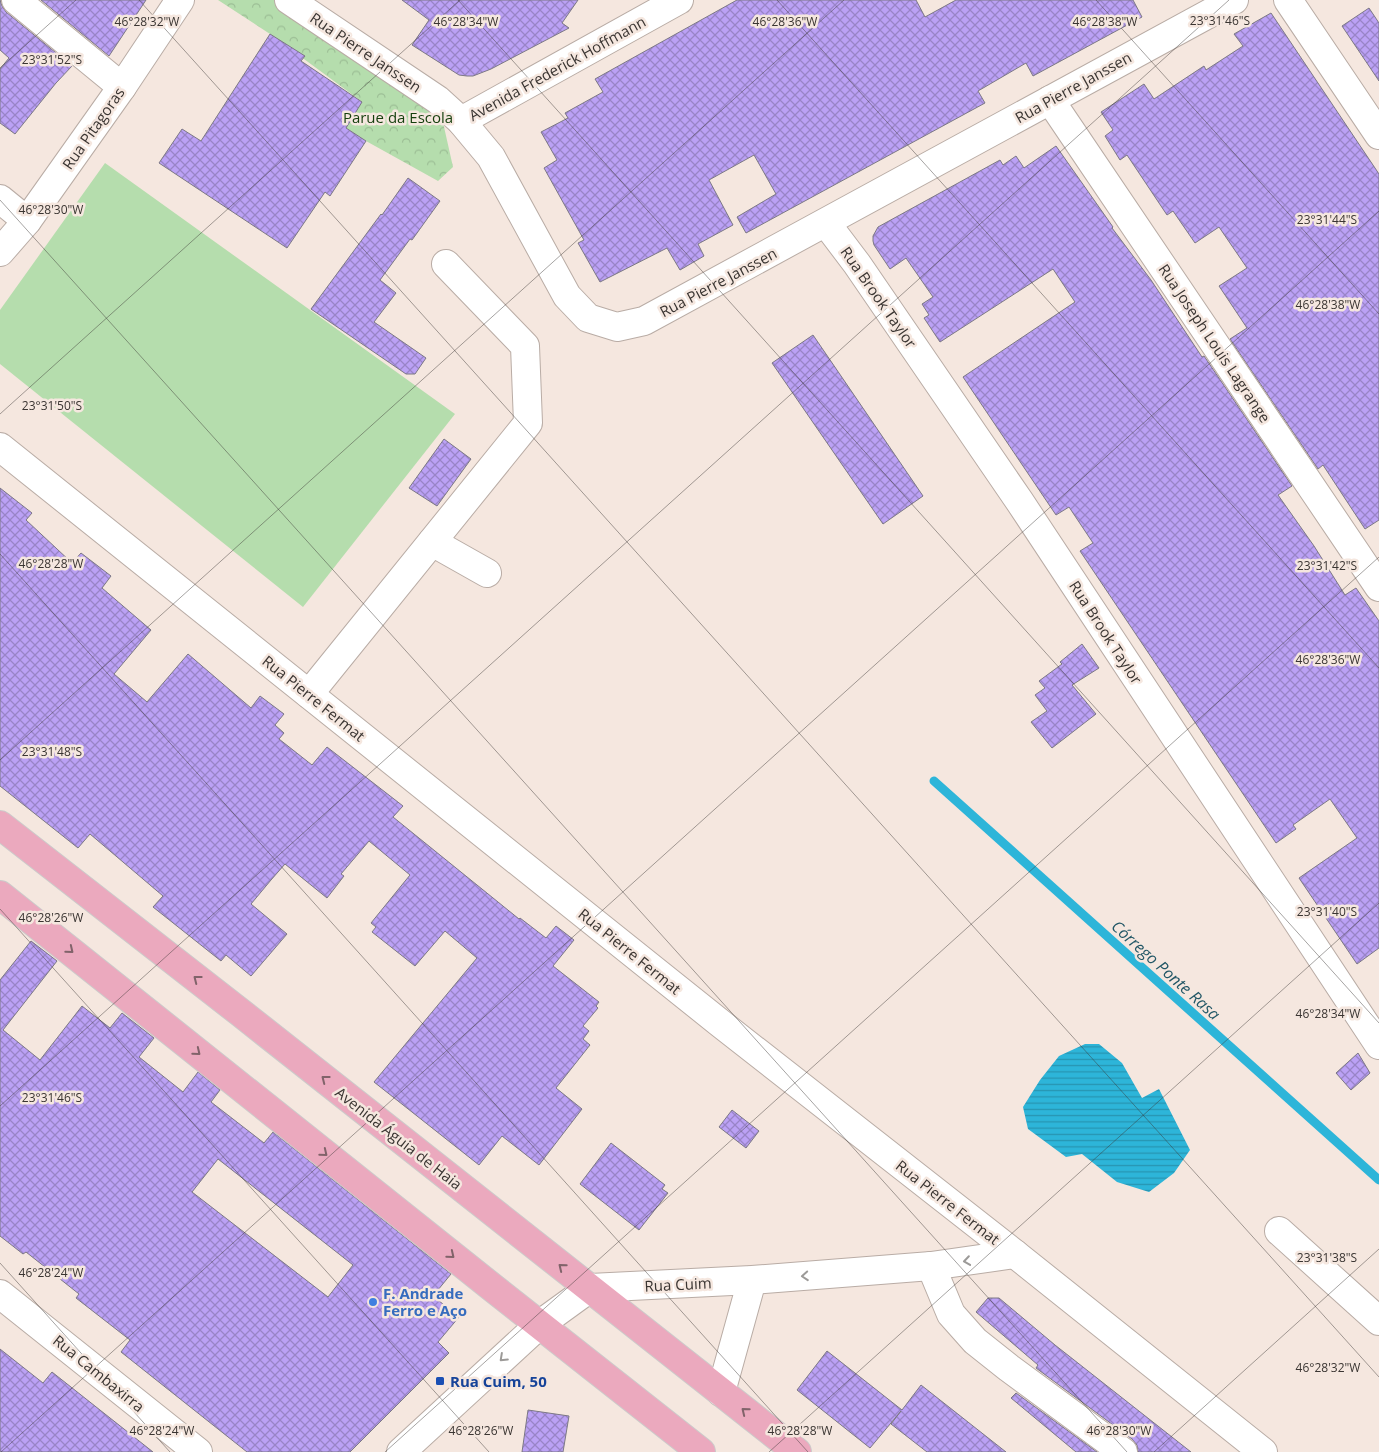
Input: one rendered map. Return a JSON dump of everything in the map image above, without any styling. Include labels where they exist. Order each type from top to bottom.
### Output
[{"type":"main road","name":"Avenida Águia de Haia","points":[[0,824],[797,1452]]},
{"type":"main road","points":[[0,895],[701,1452]]},
{"type":"street","points":[[16,0],[122,87]]},
{"type":"street","name":"Rua Pitagoras","points":[[0,252],[27,221],[122,87],[180,0]]},
{"type":"street","name":"Rua Pierre Janssen","points":[[289,0],[438,100],[462,121],[492,157],[567,296],[588,318],[617,327],[644,321],[1234,0]]},
{"type":"street","name":"Avenida Frederick Hoffmann","points":[[462,121],[679,0]]},
{"type":"street","points":[[1288,0],[1379,135]]},
{"type":"street","name":"Rua Joseph Louis Lagrange","points":[[1050,100],[1379,587]]},
{"type":"street","points":[[0,199],[27,221]]},
{"type":"street","name":"Rua Brook Taylor","points":[[826,223],[857,264],[1020,502],[1379,1045]]},
{"type":"street","points":[[309,694],[528,423],[525,346],[446,264]]},
{"type":"street","name":"Rua Pierre Fermat","points":[[0,447],[720,1023],[1015,1254],[1263,1452]]},
{"type":"street","points":[[432,542],[488,573]]},
{"type":"street","points":[[1279,1231],[1379,1321]]},
{"type":"street","name":"Rua Cuim","points":[[590,1288],[752,1280],[932,1266],[1015,1254]]},
{"type":"street","points":[[932,1266],[951,1314],[976,1341],[1009,1368],[1123,1452]]},
{"type":"street","points":[[721,1392],[752,1280]]},
{"type":"street","points":[[401,1452],[540,1325],[590,1288]]},
{"type":"street","name":"Rua Cambaxirra","points":[[0,1294],[198,1452]]},
{"type":"green space","name":"Parue da Escola","points":[[218,0],[289,0],[438,100],[453,167],[438,181],[346,128],[361,101],[270,34]]},
{"type":"green space","points":[[105,163],[455,414],[303,607],[0,364],[0,310]]},
{"type":"water","points":[[1085,1044],[1099,1044],[1122,1063],[1142,1098],[1159,1089],[1190,1150],[1174,1173],[1149,1192],[1117,1182],[1082,1154],[1066,1157],[1028,1129],[1023,1107],[1040,1080],[1059,1056]]},
{"type":"building","points":[[0,0],[6,12],[72,66],[15,134],[0,123],[0,69],[9,58],[0,50]]},
{"type":"building","points":[[41,0],[146,0],[109,56]]},
{"type":"building","points":[[402,0],[578,0],[562,23],[569,28],[491,69],[473,76],[467,76],[459,75],[412,45],[429,20]]},
{"type":"building","points":[[737,0],[916,0],[925,17],[956,0],[1133,0],[1142,17],[1033,76],[1026,63],[978,91],[985,103],[746,233],[737,217],[776,194],[754,155],[709,180],[733,225],[698,244],[704,256],[680,270],[667,248],[600,282],[578,243],[584,240],[544,168],[557,160],[541,132],[568,118],[565,113],[603,92],[595,79]]},
{"type":"building","points":[[1369,8],[1379,23],[1379,81],[1342,26]]},
{"type":"building","points":[[1271,13],[1379,174],[1379,520],[1365,529],[1323,465],[1318,469],[1230,339],[1247,328],[1219,286],[1247,268],[1219,227],[1195,243],[1173,211],[1167,215],[1127,155],[1120,160],[1105,136],[1113,130],[1101,112],[1144,84],[1154,99],[1204,66],[1206,70],[1243,46],[1234,34]]},
{"type":"building","points":[[270,34],[305,56],[301,61],[362,102],[346,128],[366,141],[330,196],[325,192],[287,248],[159,163],[182,129],[201,141]]},
{"type":"building","points":[[1056,146],[1112,228],[1151,280],[1202,357],[1204,356],[1292,486],[1278,495],[1314,546],[1345,595],[1356,588],[1379,621],[1379,948],[1357,964],[1299,878],[1357,838],[1330,799],[1293,825],[1296,829],[1276,843],[1080,551],[1093,543],[1069,507],[1056,515],[963,377],[1075,302],[1053,269],[940,342],[924,318],[929,315],[922,304],[933,297],[906,258],[890,269],[874,245],[873,236],[878,227],[1000,160],[1003,165],[1016,156],[1024,168]]},
{"type":"building","points":[[408,178],[440,201],[380,280],[396,293],[374,322],[426,358],[415,374],[406,374],[311,309]]},
{"type":"building","points":[[813,335],[923,496],[883,524],[772,363]]},
{"type":"building","points":[[444,439],[471,459],[437,506],[409,488]]},
{"type":"building","points":[[0,488],[32,513],[26,520],[72,563],[81,553],[111,576],[102,588],[151,630],[114,674],[147,702],[188,654],[251,708],[260,696],[284,714],[275,725],[284,733],[279,739],[312,765],[327,747],[403,806],[393,817],[519,919],[546,938],[556,926],[574,940],[553,966],[599,1002],[596,1006],[598,1008],[583,1026],[589,1031],[583,1039],[590,1045],[556,1088],[582,1109],[539,1165],[502,1136],[479,1165],[374,1082],[477,958],[445,931],[415,966],[372,932],[376,927],[371,923],[410,875],[369,841],[341,874],[344,876],[327,898],[285,864],[271,880],[251,904],[287,934],[251,976],[226,955],[221,961],[153,907],[163,896],[90,834],[78,848],[0,786]]},
{"type":"building","points":[[1082,644],[1099,668],[1072,685],[1096,714],[1052,748],[1031,722],[1047,711],[1035,695],[1045,688],[1039,681],[1062,664],[1060,662]]},
{"type":"building","points":[[31,941],[57,961],[3,1030],[40,1060],[82,1006],[110,1028],[122,1013],[154,1038],[139,1057],[183,1092],[198,1072],[220,1090],[211,1102],[264,1143],[273,1132],[451,1274],[433,1296],[459,1317],[438,1342],[449,1353],[350,1452],[247,1452],[121,1352],[130,1340],[76,1298],[79,1294],[26,1252],[23,1254],[0,1236],[0,980]],"holes":[[[218,1159],[353,1265],[328,1297],[192,1192]]]},
{"type":"building","points":[[1358,1053],[1370,1073],[1351,1090],[1336,1073]]},
{"type":"building","points":[[732,1110],[759,1131],[746,1148],[719,1127]]},
{"type":"building","points":[[611,1143],[665,1185],[662,1189],[668,1193],[639,1230],[580,1184]]},
{"type":"building","points":[[988,1298],[999,1298],[1055,1345],[1191,1452],[1138,1452],[1137,1445],[1132,1439],[1036,1368],[1038,1365],[976,1312]]},
{"type":"building","points":[[0,1349],[43,1383],[52,1372],[153,1452],[0,1452]]},
{"type":"building","points":[[827,1351],[902,1410],[921,1385],[1006,1452],[927,1452],[891,1424],[901,1411],[870,1448],[797,1390]]},
{"type":"building","points":[[1016,1393],[1097,1452],[1076,1452],[1011,1398]]},
{"type":"building","points":[[528,1410],[569,1416],[563,1452],[522,1452]]},
{"type":"waterway","name":"Córrego Ponte Rasa","points":[[934,781],[1379,1180]]},
{"type":"place","name":"F. Andrade Ferro e Aço","points":[[373,1302]]},
{"type":"place","name":"Rua Cuim, 50","points":[[440,1381]]}]
